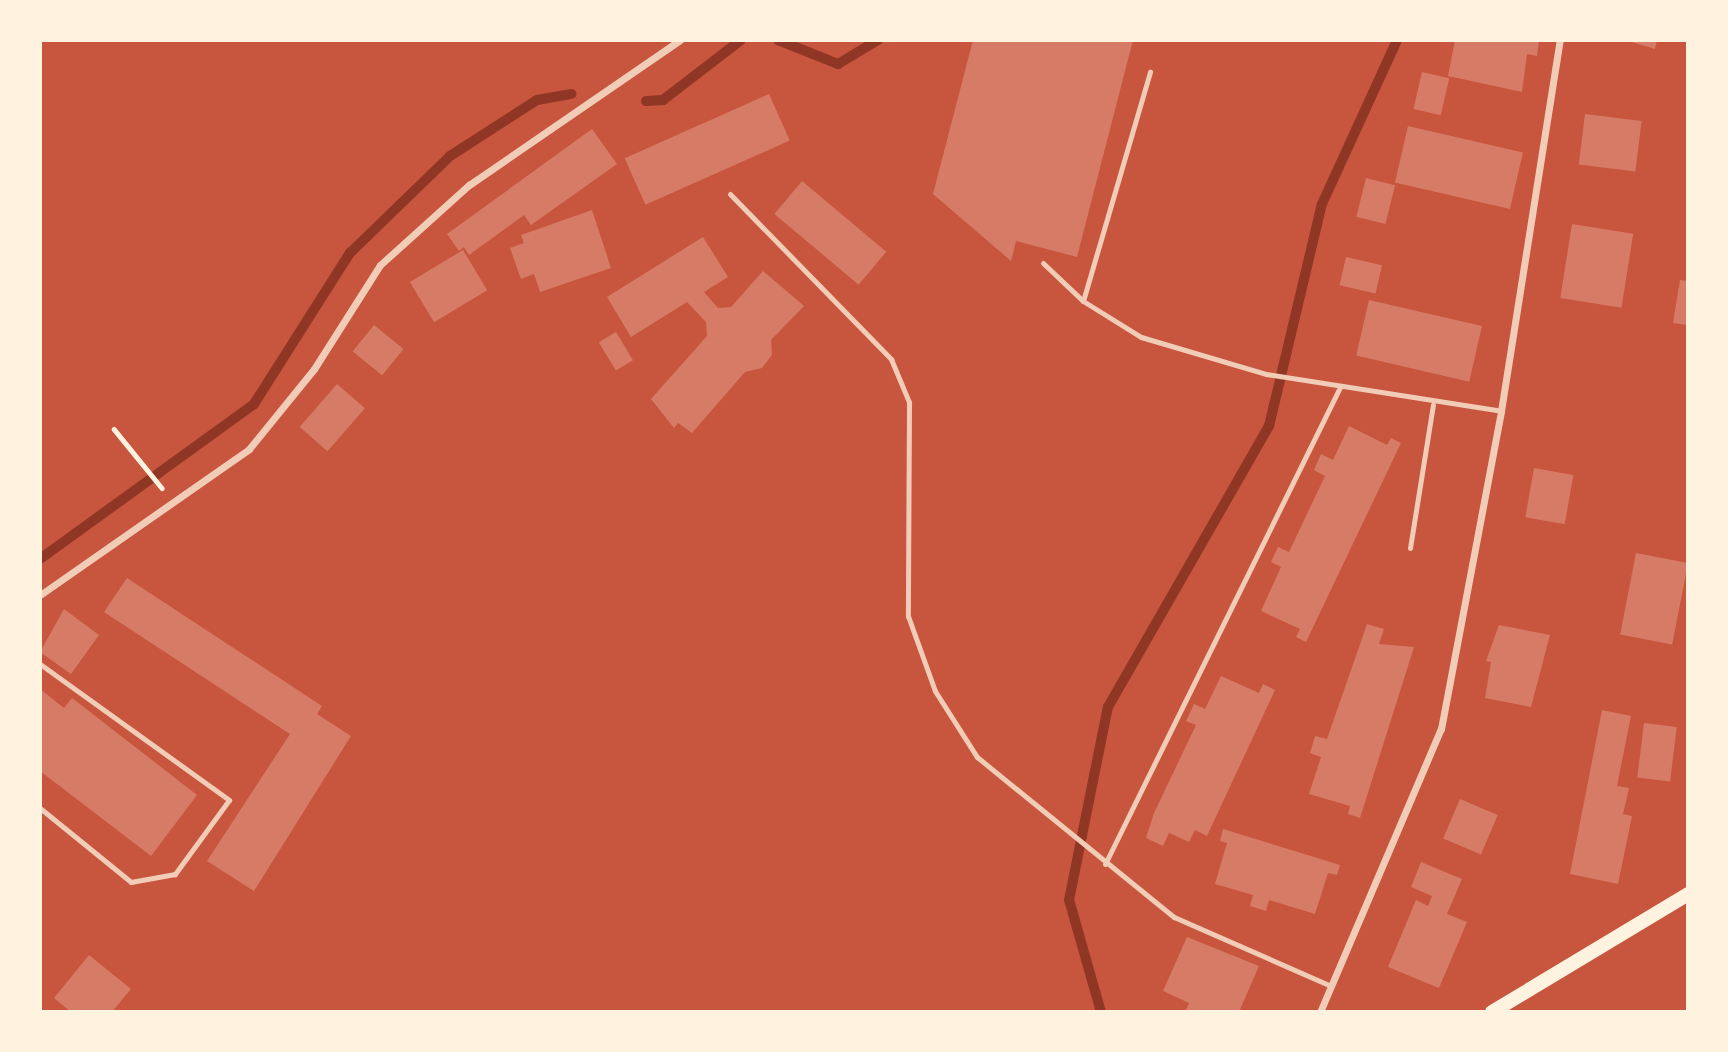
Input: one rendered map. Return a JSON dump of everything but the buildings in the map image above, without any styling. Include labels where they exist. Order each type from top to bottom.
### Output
[{"type":"main road","points":[[1492,1012],[1688,894]]},
{"type":"street","points":[[40,595],[249,449],[314,369],[380,265],[469,185],[680,40]]},
{"type":"street","points":[[1320,1012],[1441,729],[1501,411],[1560,40]]},
{"type":"lane","points":[[1083,301],[1150,72]]},
{"type":"lane","points":[[730,194],[891,359],[909,402],[908,616],[935,691],[977,757],[1060,831],[1174,916],[1331,986]]},
{"type":"lane","points":[[1043,263],[1083,301],[1140,337],[1266,374],[1433,405],[1501,411]]},
{"type":"lane","points":[[1105,864],[1340,387]]},
{"type":"lane","points":[[1410,548],[1433,405]]},
{"type":"lane","points":[[40,664],[229,800],[175,874],[131,882],[40,808]]},
{"type":"path","points":[[114,429],[163,489]]},
{"type":"waterway","points":[[646,101],[663,100],[741,40]]},
{"type":"waterway","points":[[778,40],[838,64],[878,40]]},
{"type":"waterway","points":[[1101,1012],[1069,900],[1108,707],[1269,426],[1322,204],[1397,40]]},
{"type":"waterway","points":[[40,559],[254,404],[350,253],[450,156],[537,100],[571,94]]}]
